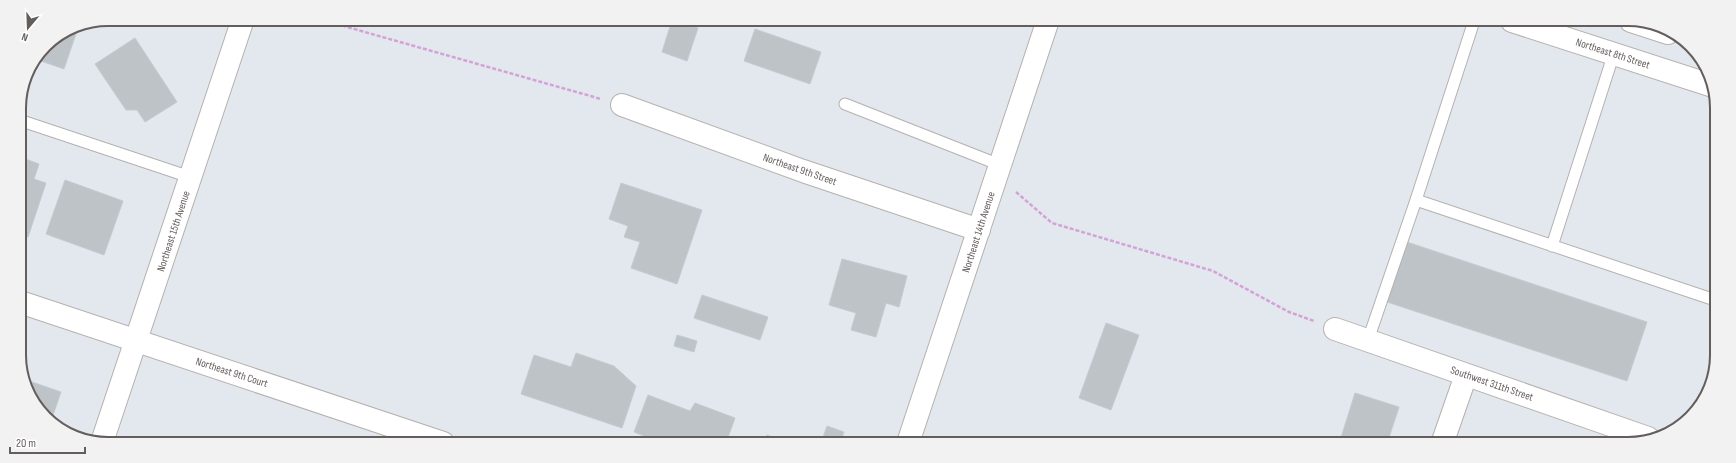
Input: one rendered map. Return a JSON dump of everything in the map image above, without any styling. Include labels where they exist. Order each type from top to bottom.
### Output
[{"type":"street","name":"Northeast 15th Avenue","points":[[104,437],[241,26]]},
{"type":"street","name":"Northeast 14th Avenue","points":[[910,437],[1046,26]]},
{"type":"street","name":"Northeast 8th Street","points":[[1527,26],[1706,84]]},
{"type":"street","name":"Northeast 9th Street","points":[[622,105],[803,171],[978,230]]},
{"type":"street","name":"Northeast 9th Court","points":[[26,304],[425,437]]},
{"type":"street","name":"Southwest 311th Street","points":[[1335,329],[1641,436]]},
{"type":"street","points":[[1444,437],[1466,374]]},
{"type":"lane","points":[[1368,340],[1416,200],[1472,26]]},
{"type":"lane","points":[[1552,246],[1614,54]]},
{"type":"lane","points":[[845,104],[998,170]]},
{"type":"lane","points":[[26,122],[190,177]]},
{"type":"lane","points":[[1416,200],[1710,298]]},
{"type":"path","points":[[344,26],[622,105]]},
{"type":"path","points":[[998,170],[1052,223],[1213,271],[1289,312],[1335,329]]},
{"type":"building","points":[[670,26],[692,26],[698,28],[687,61],[662,52]]},
{"type":"building","points":[[755,29],[821,52],[810,84],[744,61]]},
{"type":"building","points":[[77,32],[64,69],[41,61],[54,46]]},
{"type":"building","points":[[135,38],[177,102],[145,122],[137,110],[126,110],[95,64]]},
{"type":"building","points":[[26,159],[39,164],[34,179],[46,183],[28,237],[26,236]]},
{"type":"building","points":[[65,180],[123,201],[104,255],[46,234]]},
{"type":"building","points":[[621,183],[702,210],[677,284],[631,268],[640,242],[624,237],[628,226],[609,219]]},
{"type":"building","points":[[1407,242],[1647,322],[1627,381],[1387,302]]},
{"type":"building","points":[[842,259],[907,276],[899,307],[886,303],[876,337],[851,330],[856,313],[829,305]]},
{"type":"building","points":[[702,295],[768,317],[760,340],[694,318]]},
{"type":"building","points":[[1106,323],[1139,335],[1111,410],[1079,398]]},
{"type":"building","points":[[677,335],[697,341],[694,352],[674,346]]},
{"type":"building","points":[[576,353],[614,366],[636,386],[622,428],[521,394],[534,355],[571,367]]},
{"type":"building","points":[[32,382],[61,392],[53,416],[43,405],[31,383]]},
{"type":"building","points":[[1355,393],[1399,407],[1389,437],[1341,437]]},
{"type":"building","points":[[648,395],[690,411],[695,403],[735,418],[728,437],[647,437],[634,432]]},
{"type":"building","points":[[827,426],[844,432],[842,437],[823,437]]}]
